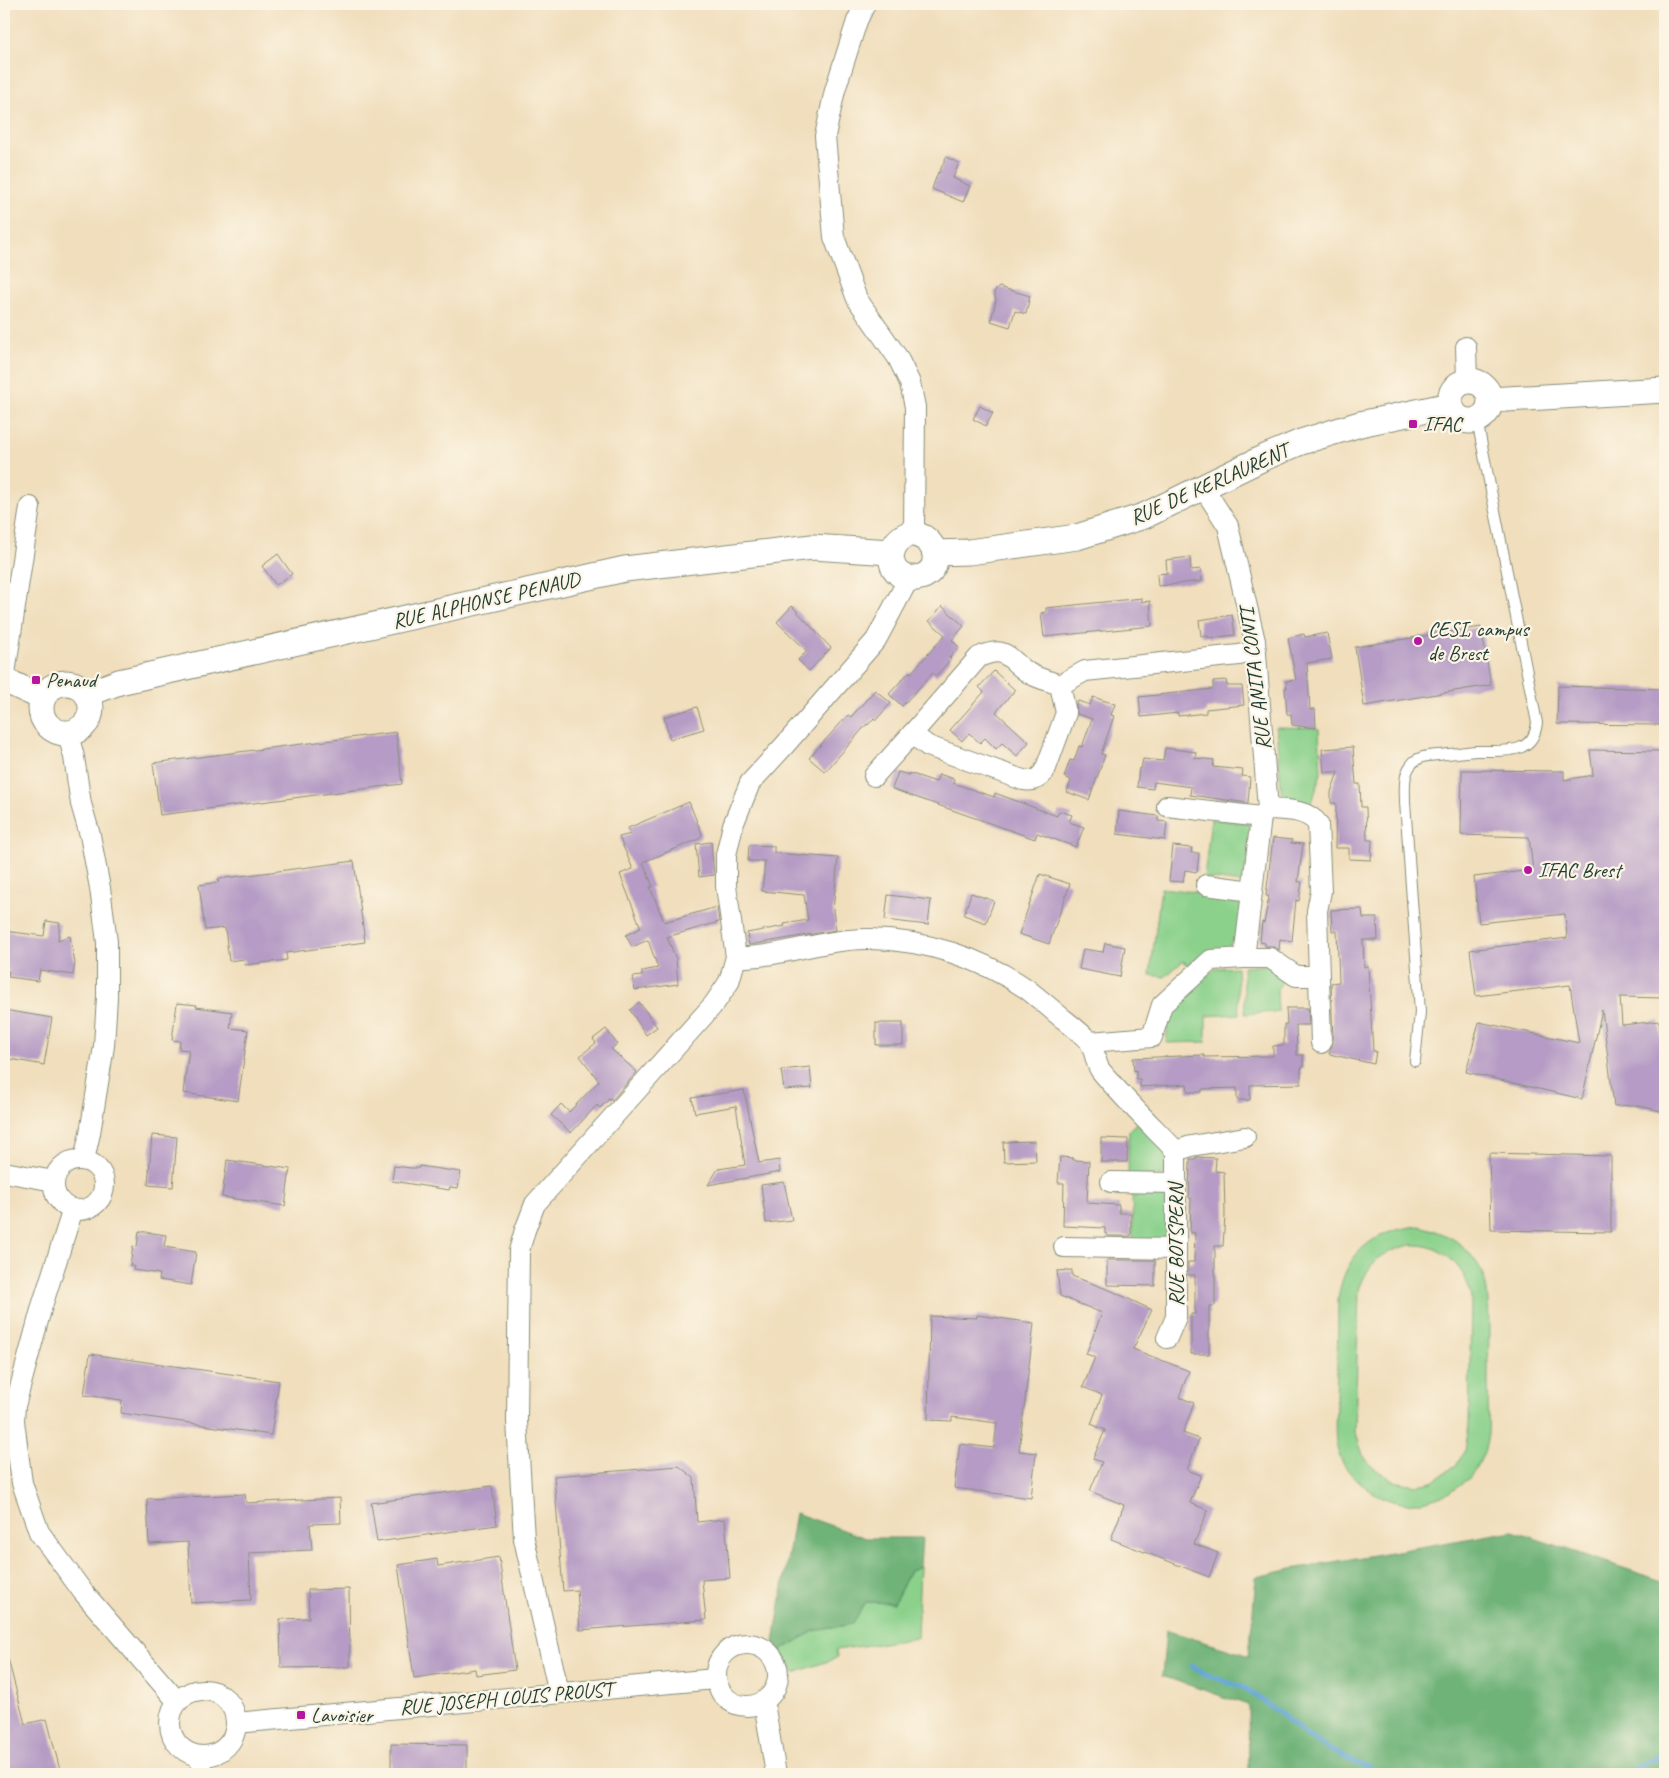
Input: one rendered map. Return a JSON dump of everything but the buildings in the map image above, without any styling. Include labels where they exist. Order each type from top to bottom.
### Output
[{"type":"street","points":[[865,4],[857,21],[835,90],[825,136],[834,237],[857,299],[898,358],[910,383],[915,407],[904,540],[893,565],[897,571],[909,578],[916,578],[929,572],[935,560],[933,545],[928,539],[904,540]]},
{"type":"street","points":[[1466,347],[1467,380]]},
{"type":"street","points":[[1484,410],[1489,393],[1480,383],[1467,380],[1461,382],[1451,392],[1450,405],[1453,412],[1464,420],[1470,421],[1484,410],[1665,390]]},
{"type":"street","name":"RUE DE KERLAURENT","points":[[935,553],[969,552],[1077,537],[1144,516],[1263,458],[1301,442],[1360,424],[1450,405]]},
{"type":"street","name":"RUE ANITA CONTI","points":[[1203,488],[1228,526],[1256,651],[1265,813],[1252,891],[1244,958]]},
{"type":"street","points":[[30,507],[4,680],[43,698]]},
{"type":"street","name":"RUE ALPHONSE PENAUD","points":[[87,694],[119,682],[626,569],[812,547],[904,540]]},
{"type":"street","points":[[559,1693],[524,1539],[517,1421],[520,1251],[525,1230],[535,1204],[714,1004],[729,982],[736,957],[726,886],[726,855],[733,825],[750,783],[876,640],[909,578]]},
{"type":"street","points":[[1060,686],[1084,671],[1240,655],[1256,651]]},
{"type":"street","points":[[874,776],[979,657],[992,652],[1007,654],[1028,673],[1060,686]]},
{"type":"street","points":[[70,683],[79,686],[87,694],[91,702],[91,715],[88,722],[77,732],[60,733],[52,729],[44,721],[41,707],[43,698],[52,687],[70,683]]},
{"type":"street","points":[[912,734],[928,746],[1023,780],[1037,779],[1043,775],[1066,713],[1060,686]]},
{"type":"street","points":[[68,734],[74,757],[81,804],[94,853],[107,942],[107,997],[104,1046],[84,1160]]},
{"type":"street","points":[[1167,806],[1307,814],[1314,818],[1318,824],[1321,891],[1316,910],[1321,1043]]},
{"type":"street","points":[[1206,885],[1252,891]]},
{"type":"street","points":[[736,957],[750,957],[831,941],[852,939],[888,939],[927,945],[953,953],[1004,975],[1028,990],[1090,1042],[1099,1069],[1176,1151],[1191,1146],[1245,1137]]},
{"type":"street","points":[[1090,1042],[1152,1037],[1162,1005],[1211,960],[1270,958],[1296,976],[1319,976]]},
{"type":"street","name":"RUE BOTSPERN","points":[[1167,1338],[1176,1317],[1176,1151]]},
{"type":"street","points":[[84,1160],[91,1163],[102,1175],[103,1190],[95,1204],[81,1210],[73,1209],[60,1201],[56,1195],[54,1181],[61,1167],[68,1162],[84,1160]]},
{"type":"street","points":[[4,1172],[54,1181]]},
{"type":"street","points":[[1111,1182],[1176,1184]]},
{"type":"street","points":[[73,1209],[42,1306],[15,1406],[14,1420],[22,1483],[40,1532],[83,1592],[177,1701]]},
{"type":"street","points":[[1064,1247],[1176,1249]]},
{"type":"street","points":[[741,1644],[757,1645],[770,1653],[778,1667],[779,1681],[774,1694],[764,1703],[749,1707],[733,1704],[721,1694],[715,1679],[717,1664],[727,1651],[741,1644]]},
{"type":"street","name":"RUE JOSEPH LOUIS PROUST","points":[[236,1723],[715,1679]]},
{"type":"street","points":[[200,1689],[214,1691],[226,1698],[234,1709],[236,1723],[234,1736],[226,1747],[201,1765],[179,1746],[172,1736],[169,1724],[171,1712],[177,1701],[188,1693],[200,1689]]},
{"type":"street","points":[[764,1703],[776,1774]]},
{"type":"lane","points":[[1415,1061],[1420,1012],[1405,780],[1411,765],[1422,756],[1516,750],[1530,741],[1534,735],[1537,723],[1484,410]]},
{"type":"green space","points":[[1276,727],[1319,729],[1321,773],[1312,803],[1282,799]]},
{"type":"green space","points":[[1211,819],[1248,823],[1252,828],[1247,878],[1241,883],[1204,878]]},
{"type":"green space","points":[[1161,888],[1240,897],[1244,902],[1239,945],[1231,953],[1192,969],[1183,961],[1165,977],[1150,975]]},
{"type":"green space","points":[[1269,965],[1285,978],[1277,989],[1278,1012],[1245,1014],[1243,967]]},
{"type":"green space","points":[[1237,967],[1239,1014],[1206,1016],[1206,1042],[1166,1043],[1169,1011],[1215,968]]},
{"type":"green space","points":[[1137,1122],[1169,1157],[1169,1171],[1164,1176],[1128,1175],[1129,1130]]},
{"type":"green space","points":[[1132,1191],[1165,1192],[1170,1197],[1169,1233],[1160,1241],[1133,1241]]},
{"type":"green space","points":[[1420,1226],[1439,1232],[1462,1245],[1480,1268],[1487,1290],[1488,1305],[1488,1437],[1484,1452],[1473,1472],[1460,1486],[1434,1499],[1415,1503],[1392,1501],[1360,1483],[1344,1465],[1337,1449],[1335,1434],[1338,1299],[1347,1268],[1364,1246],[1389,1232]],"holes":[[[1411,1245],[1435,1249],[1451,1259],[1467,1281],[1471,1299],[1469,1425],[1465,1451],[1456,1465],[1432,1482],[1418,1485],[1394,1481],[1372,1467],[1363,1455],[1355,1431],[1359,1290],[1367,1272],[1378,1259],[1392,1251]]]},
{"type":"green space","points":[[795,1513],[866,1538],[922,1538],[920,1567],[910,1571],[894,1603],[866,1602],[852,1624],[814,1631],[780,1651],[774,1642]]},
{"type":"green space","points":[[1513,1531],[1665,1582],[1665,1774],[1249,1774],[1248,1705],[1162,1676],[1166,1630],[1249,1656],[1256,1577],[1292,1569]]},
{"type":"green space","points":[[920,1567],[917,1638],[836,1650],[837,1658],[794,1673],[780,1651],[813,1631],[852,1624],[866,1602],[894,1603],[910,1571]]},
{"type":"waterway","points":[[1192,1666],[1209,1676],[1245,1688],[1307,1736],[1330,1750],[1380,1774]]},
{"type":"waterway","points":[[1619,1774],[1653,1760],[1665,1751]]},
{"type":"place","name":"IFAC","points":[[1413,424]]},
{"type":"place","name":"CESI, campus de Brest","points":[[1418,641]]},
{"type":"place","name":"Penaud","points":[[36,680]]},
{"type":"place","name":"IFAC Brest","points":[[1528,870]]},
{"type":"place","name":"Lavoisier","points":[[301,1715]]}]
